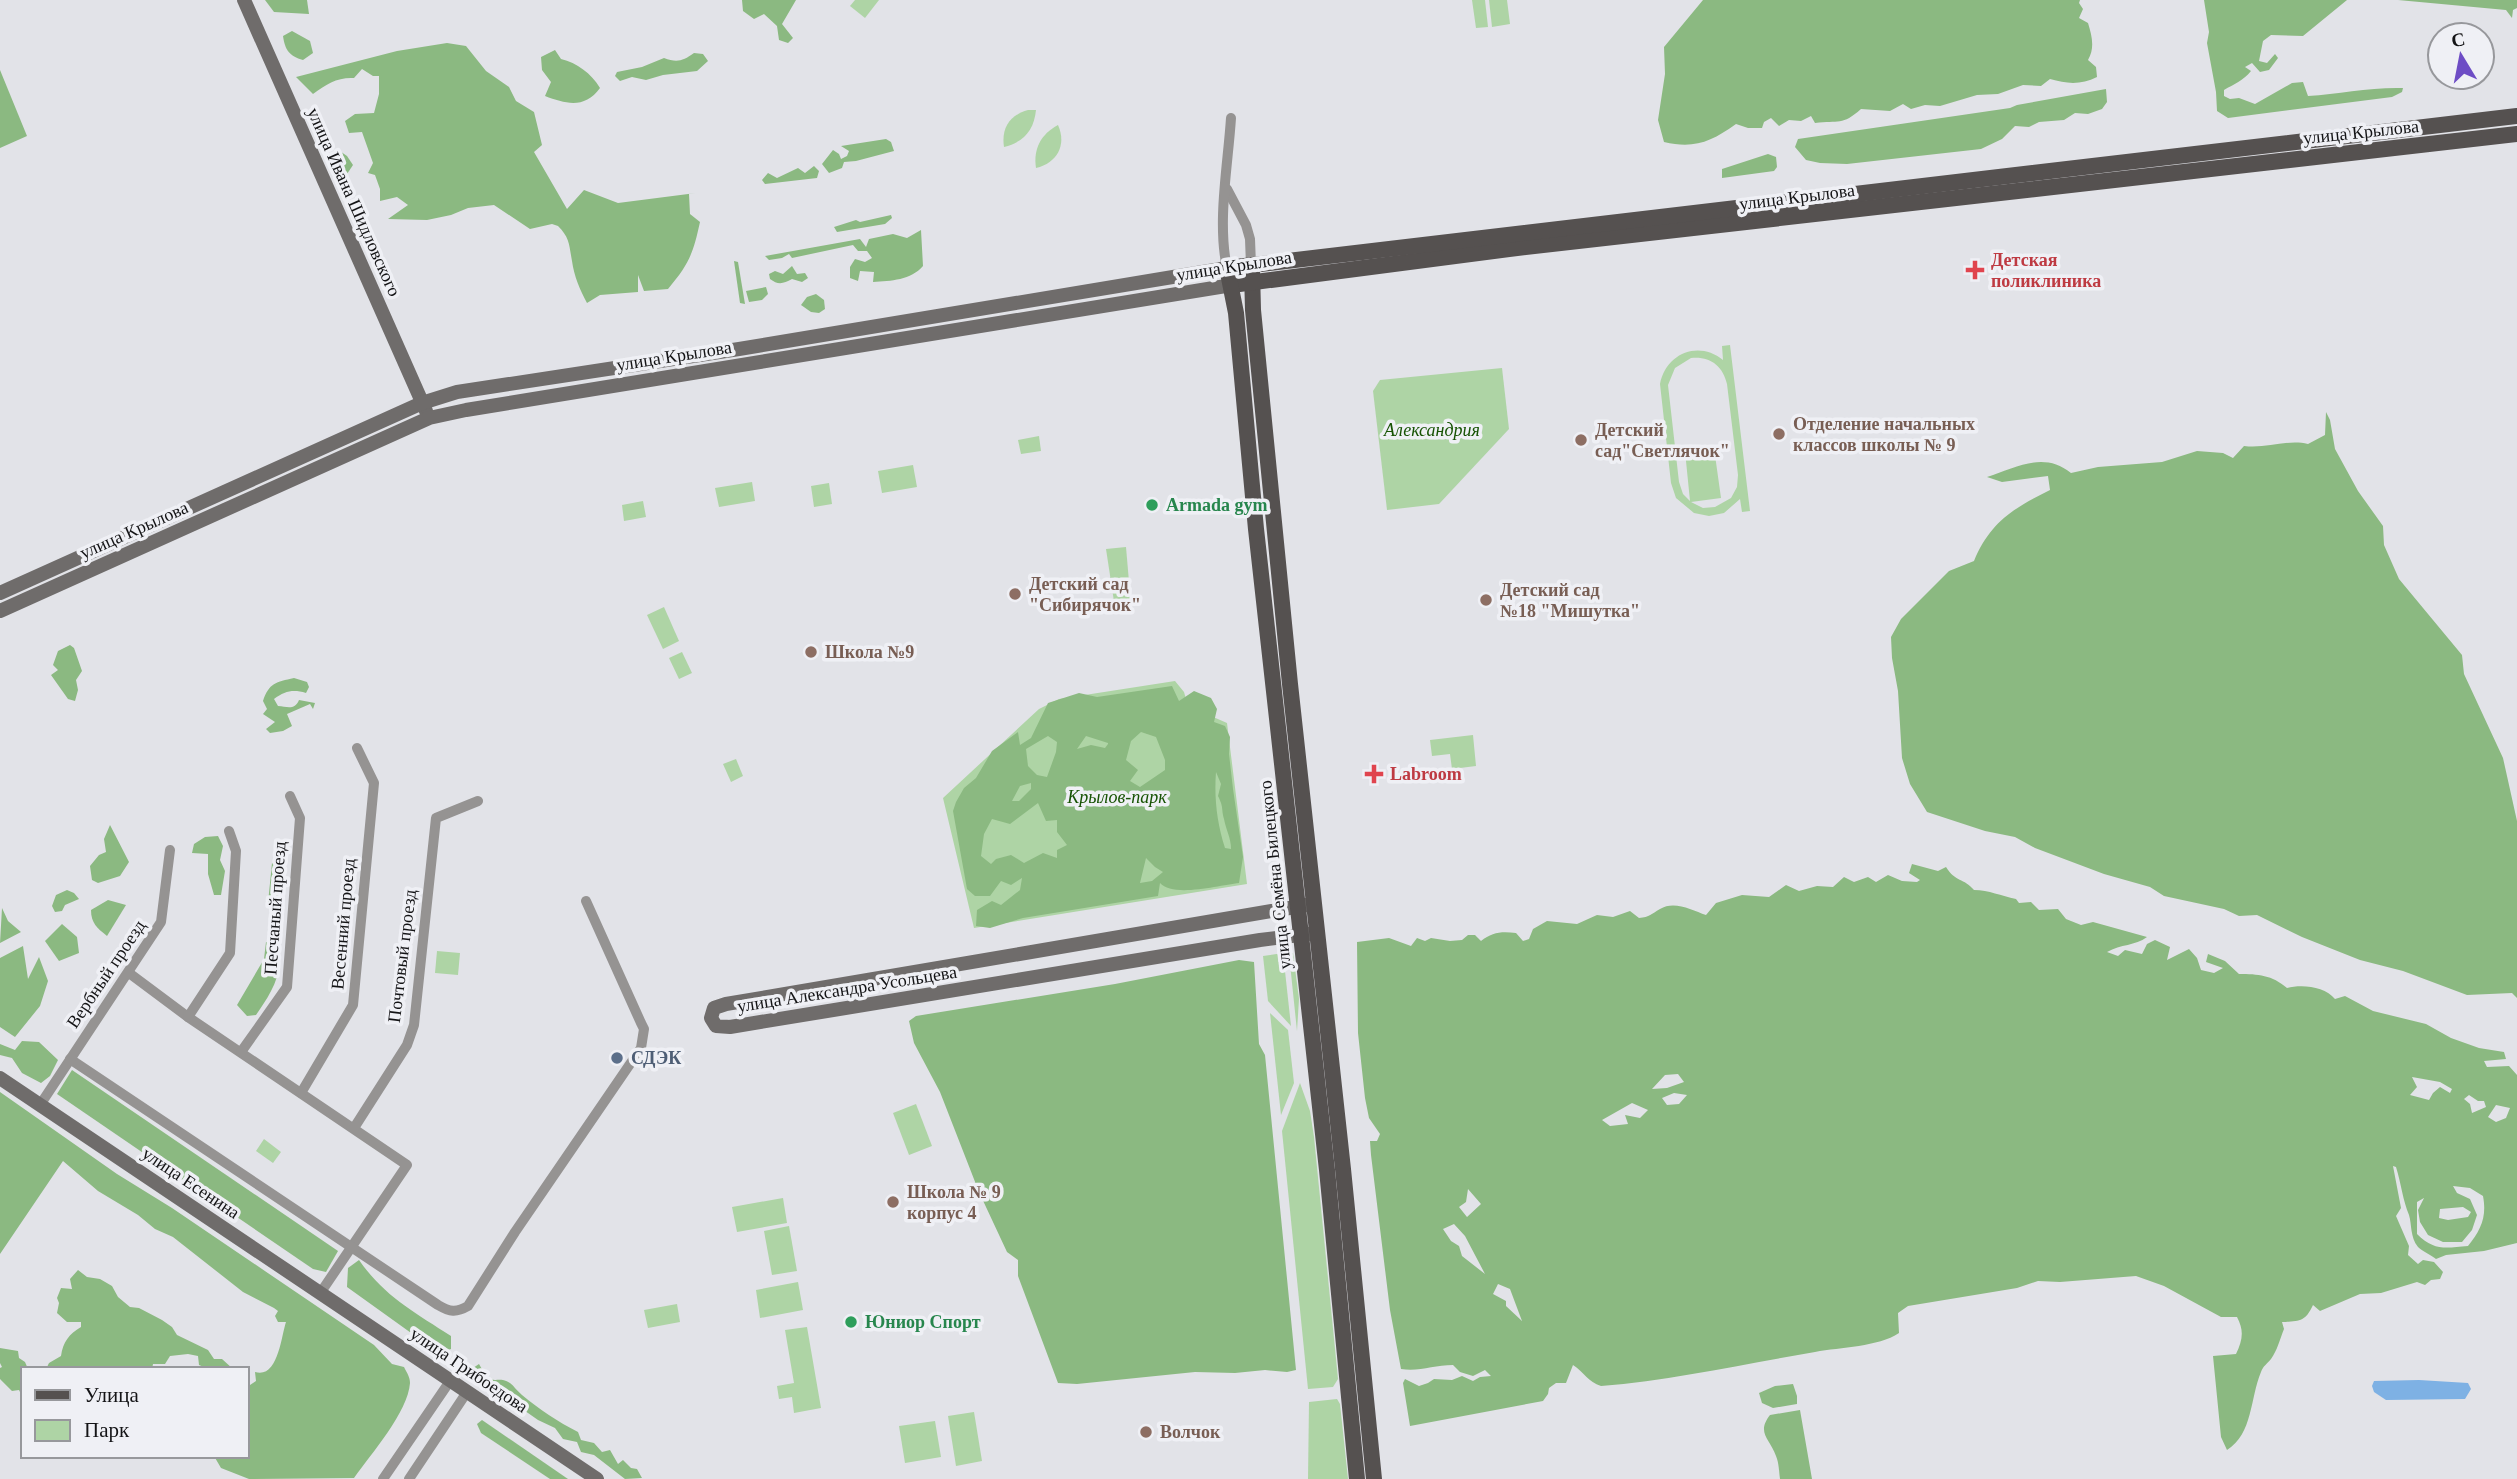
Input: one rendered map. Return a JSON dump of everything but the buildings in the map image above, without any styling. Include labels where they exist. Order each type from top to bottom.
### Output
[{"type":"main road","name":"улица Ивана Шидловского","points":[[244,0],[429,418]]},
{"type":"main road","name":"улица Крылова","points":[[0,611],[429,418],[466,410],[1231,285],[1252,274],[2198,152],[2517,116]]},
{"type":"main road","name":"улица Крылова","points":[[0,593],[422,403],[457,393],[1227,268],[1252,274],[1532,246],[2517,134]]},
{"type":"main road","points":[[2198,152],[2201,170]]},
{"type":"main road","name":"улица Семёна Билецкого","points":[[1227,268],[1306,905],[1327,1170],[1357,1479]]},
{"type":"main road","name":"улица Семёна Билецкого","points":[[1252,274],[1253,310],[1276,552],[1311,878],[1306,905]]},
{"type":"main road","name":"улица Александра Усольцева","points":[[1306,905],[726,1004],[714,1008],[711,1017],[716,1026],[730,1027],[1308,934]]},
{"type":"main road","name":"улица Семёна Билецкого","points":[[1308,934],[1343,1169],[1374,1479]]},
{"type":"main road","points":[[0,1079],[40,1105]]},
{"type":"main road","name":"улица Есенина","points":[[40,1105],[321,1292]]},
{"type":"main road","name":"улица Грибоедова","points":[[321,1292],[597,1479]]},
{"type":"street","points":[[1227,268],[1223,241],[1231,118]]},
{"type":"street","name":"улица Семёна Билецкого","points":[[1226,187],[1246,225],[1250,239],[1252,274]]},
{"type":"street","name":"Весенний проезд","points":[[301,1093],[353,1005],[374,783],[357,748]]},
{"type":"street","name":"Песчаный проезд","points":[[241,1052],[287,987],[300,818],[290,796]]},
{"type":"street","name":"Почтовый проезд","points":[[354,1128],[407,1045],[414,1025],[436,818],[478,800]]},
{"type":"street","points":[[188,1017],[230,953],[236,851],[229,831]]},
{"type":"street","name":"Вербный проезд","points":[[40,1105],[161,922],[170,850]]},
{"type":"street","points":[[70,1059],[449,1311],[457,1312],[468,1306],[515,1232],[641,1048],[644,1029],[642,1023],[586,901]]},
{"type":"street","points":[[128,973],[188,1017],[407,1165],[321,1292]]},
{"type":"street","points":[[383,1479],[450,1381]]},
{"type":"street","points":[[409,1479],[467,1392]]},
{"type":"green space","points":[[265,0],[307,0],[309,14],[274,12]]},
{"type":"green space","points":[[742,0],[796,0],[782,24],[793,38],[788,43],[779,40],[777,26],[764,14],[754,19],[743,11]]},
{"type":"green space","points":[[855,0],[879,0],[865,18],[850,6]]},
{"type":"green space","points":[[1472,0],[1485,0],[1488,27],[1476,28]]},
{"type":"green space","points":[[1489,0],[1507,0],[1510,24],[1492,27]]},
{"type":"green space","points":[[1703,0],[2080,0],[2083,9],[2079,18],[2088,23],[2092,37],[2092,51],[2088,60],[2096,67],[2097,77],[2074,83],[2050,79],[2041,86],[2023,85],[1998,94],[1977,95],[1940,106],[1925,105],[1911,109],[1903,104],[1890,111],[1861,109],[1840,121],[1815,123],[1811,116],[1801,121],[1789,120],[1779,126],[1771,118],[1764,122],[1762,128],[1748,128],[1736,124],[1702,142],[1684,145],[1664,142],[1658,120],[1665,74],[1664,47]]},
{"type":"green space","points":[[2204,0],[2347,0],[2303,36],[2271,35],[2263,41],[2259,61],[2267,63],[2275,54],[2278,58],[2269,70],[2260,72],[2252,63],[2245,67],[2251,71],[2242,80],[2224,90],[2224,96],[2230,99],[2239,98],[2255,104],[2292,83],[2303,82],[2308,96],[2391,88],[2403,88],[2402,92],[2392,97],[2228,118],[2217,111]]},
{"type":"green space","points":[[2398,0],[2517,0],[2517,8],[2513,10],[2512,18],[2506,10]]},
{"type":"green space","points":[[292,31],[310,41],[313,53],[303,60],[288,52],[285,45],[283,36]]},
{"type":"green space","points":[[447,43],[466,46],[486,71],[509,87],[516,101],[534,112],[542,145],[534,152],[567,209],[584,190],[618,203],[696,193],[689,194],[690,214],[700,222],[695,242],[686,265],[668,289],[644,291],[638,275],[638,292],[600,295],[587,303],[576,277],[565,234],[558,226],[552,224],[530,229],[494,205],[468,208],[427,220],[388,219],[408,205],[397,197],[380,201],[380,189],[375,175],[368,173],[373,163],[362,132],[349,133],[345,121],[355,114],[374,113],[379,94],[379,76],[373,76],[362,69],[354,78],[332,82],[313,94],[296,77],[397,51]]},
{"type":"green space","points":[[555,50],[561,59],[588,73],[600,88],[594,95],[575,103],[545,96],[551,82],[542,70],[541,57]]},
{"type":"green space","points":[[694,53],[703,54],[708,61],[697,71],[646,80],[632,77],[620,81],[615,76],[617,72],[642,67],[664,58],[680,60]]},
{"type":"green space","points":[[0,70],[27,136],[0,148]]},
{"type":"green space","points":[[2106,89],[2107,102],[2102,109],[2088,114],[2075,113],[2064,120],[2039,122],[2029,127],[2015,126],[2002,139],[1981,149],[1847,164],[1806,160],[1795,147],[1798,139],[2010,108]]},
{"type":"green space","points":[[1036,110],[1033,124],[1027,134],[1004,147],[1004,134],[1008,123],[1016,115]]},
{"type":"green space","points":[[1058,125],[1061,146],[1058,152],[1050,162],[1036,168],[1037,148],[1047,133]]},
{"type":"green space","points":[[886,139],[891,142],[894,151],[844,162],[842,168],[829,173],[822,164],[833,150],[841,159],[847,156],[849,151],[841,146]]},
{"type":"green space","points":[[337,149],[347,156],[353,165],[340,180],[335,177],[331,166],[331,155]]},
{"type":"green space","points":[[1768,154],[1776,157],[1777,167],[1774,171],[1722,178],[1722,169]]},
{"type":"green space","points":[[814,166],[819,171],[817,178],[765,184],[762,180],[768,173],[777,178],[798,168],[805,173]]},
{"type":"green space","points":[[891,215],[892,218],[885,224],[837,232],[834,227],[856,220],[860,222]]},
{"type":"green space","points":[[921,230],[923,266],[907,277],[894,280],[873,282],[874,272],[860,271],[858,281],[850,278],[850,267],[855,259],[865,262],[872,258],[867,251],[858,251],[853,245],[792,258],[789,254],[769,260],[765,256],[860,239],[866,247],[869,239],[893,234],[907,238]]},
{"type":"green space","points":[[734,261],[738,262],[745,304],[740,303]]},
{"type":"green space","points":[[792,266],[797,274],[805,273],[808,278],[802,282],[792,279],[781,283],[770,279],[769,274],[775,271],[783,274]]},
{"type":"green space","points":[[766,287],[768,294],[762,300],[749,302],[746,291]]},
{"type":"green space","points":[[816,294],[824,300],[825,309],[819,313],[811,312],[801,305],[807,297]]},
{"type":"green space","points":[[1730,345],[1750,511],[1742,512],[1740,499],[1724,513],[1709,516],[1694,513],[1676,498],[1671,483],[1660,384],[1663,373],[1676,358],[1685,353],[1704,351],[1723,360],[1722,346]],"holes":[[[1691,358],[1715,363],[1725,378],[1738,475],[1737,487],[1731,498],[1715,507],[1703,508],[1691,502],[1721,498],[1714,448],[1685,451],[1690,501],[1683,494],[1679,482],[1668,385],[1675,368]]]},
{"type":"green space","name":"Александрия","points":[[1502,368],[1509,429],[1439,504],[1387,510],[1373,391],[1380,380]]},
{"type":"green space","points":[[2326,412],[2335,449],[2358,491],[2383,526],[2384,545],[2399,579],[2462,655],[2464,674],[2503,758],[2517,821],[2517,998],[2512,993],[2467,995],[2403,971],[2360,960],[2302,937],[2257,915],[2239,916],[2224,909],[2164,896],[2150,887],[2104,874],[2035,848],[2015,837],[1985,831],[1927,812],[1910,784],[1902,758],[1891,637],[1901,619],[1949,571],[1974,561],[1980,547],[2004,518],[2050,490],[2048,476],[2002,482],[1987,477],[2030,463],[2051,463],[2071,473],[2098,467],[2162,462],[2197,451],[2223,453],[2233,458],[2244,446],[2308,444],[2325,435]]},
{"type":"green space","points":[[1039,436],[1041,451],[1021,454],[1018,440]]},
{"type":"green space","points":[[913,465],[917,487],[882,493],[878,471]]},
{"type":"green space","points":[[752,482],[755,501],[719,507],[715,488]]},
{"type":"green space","points":[[829,483],[832,504],[814,507],[811,486]]},
{"type":"green space","points":[[643,501],[646,517],[624,521],[622,505]]},
{"type":"green space","points":[[1126,547],[1131,605],[1115,608],[1106,549]]},
{"type":"green space","points":[[664,607],[679,641],[663,649],[647,615]]},
{"type":"green space","points":[[70,645],[74,648],[82,671],[76,680],[78,690],[75,701],[68,699],[51,675],[58,670],[53,665],[58,651]]},
{"type":"green space","points":[[682,652],[692,673],[679,679],[669,658]]},
{"type":"green space","points":[[294,678],[307,682],[309,687],[306,693],[293,691],[282,694],[274,699],[278,706],[293,707],[299,700],[315,703],[313,709],[310,704],[287,714],[292,726],[270,733],[266,729],[275,722],[263,714],[267,709],[263,701],[265,695],[274,684]]},
{"type":"green space","name":"Крылов-парк","points":[[1175,681],[1184,692],[1188,706],[1227,723],[1247,884],[974,928],[943,798],[1039,709],[1059,699]]},
{"type":"green space","name":"Крылов-парк","points":[[1172,686],[1179,701],[1194,691],[1211,698],[1217,709],[1214,722],[1225,726],[1230,737],[1229,754],[1243,857],[1239,883],[1175,890],[1160,883],[1158,896],[1023,918],[990,928],[976,926],[977,910],[992,901],[1001,905],[1020,890],[1022,878],[1011,885],[1001,881],[990,896],[975,896],[967,889],[953,811],[956,802],[964,788],[976,778],[992,751],[1018,732],[1020,745],[1031,738],[1048,703],[1079,693],[1097,697]],"holes":[[[1141,732],[1156,737],[1165,760],[1165,770],[1140,787],[1130,781],[1138,770],[1126,760],[1131,741]],[[1048,736],[1057,742],[1047,777],[1037,775],[1028,766],[1026,749]],[[1086,736],[1108,743],[1105,748],[1091,745],[1077,749]],[[1216,772],[1221,784],[1218,796],[1231,849],[1225,848],[1222,839],[1215,791]],[[1031,783],[1031,789],[1019,801],[1012,801],[1020,786]],[[1038,803],[1046,821],[1057,820],[1057,832],[1067,845],[1057,850],[1057,858],[1043,853],[1024,863],[1011,855],[996,859],[991,864],[981,856],[984,834],[992,819],[1010,824]],[[1146,858],[1163,872],[1152,881],[1140,883]]]},
{"type":"green space","points":[[1473,735],[1476,766],[1452,769],[1450,754],[1432,756],[1430,740]]},
{"type":"green space","points":[[736,759],[743,776],[731,782],[723,764]]},
{"type":"green space","points":[[110,825],[129,862],[120,876],[98,883],[92,880],[90,866],[99,855],[106,852],[104,839]]},
{"type":"green space","points":[[218,836],[223,846],[220,860],[225,871],[221,895],[214,895],[208,874],[208,854],[192,853],[194,844],[205,837]]},
{"type":"green space","points":[[272,863],[283,870],[278,883],[277,903],[268,903]]},
{"type":"green space","points":[[1912,864],[1938,871],[1946,867],[1974,890],[2016,899],[2019,903],[2031,902],[2039,910],[2058,909],[2066,919],[2081,925],[2093,922],[2147,937],[2107,952],[2118,956],[2125,950],[2142,954],[2147,944],[2155,940],[2170,947],[2167,960],[2189,949],[2197,958],[2201,970],[2214,973],[2223,968],[2206,962],[2208,954],[2225,961],[2239,974],[2264,976],[2287,988],[2306,986],[2319,989],[2335,999],[2345,996],[2373,1011],[2426,1024],[2451,1038],[2479,1048],[2504,1052],[2506,1059],[2484,1061],[2487,1067],[2509,1066],[2517,1075],[2517,1243],[2436,1259],[2415,1243],[2396,1167],[2393,1166],[2401,1208],[2396,1216],[2409,1246],[2408,1255],[2418,1264],[2423,1260],[2434,1262],[2443,1272],[2440,1279],[2431,1280],[2425,1285],[2417,1282],[2381,1293],[2360,1294],[2320,1311],[2313,1305],[2301,1320],[2282,1322],[2284,1329],[2275,1352],[2257,1382],[2250,1415],[2242,1435],[2227,1450],[2221,1437],[2213,1356],[2236,1354],[2242,1335],[2237,1317],[2221,1317],[2164,1286],[2136,1276],[2060,1282],[2038,1281],[2017,1288],[1908,1306],[1898,1313],[1899,1333],[1881,1341],[1682,1376],[1601,1386],[1573,1365],[1566,1383],[1556,1383],[1549,1388],[1543,1401],[1410,1426],[1403,1383],[1405,1379],[1419,1386],[1434,1379],[1452,1380],[1462,1376],[1473,1381],[1491,1376],[1485,1370],[1473,1376],[1460,1372],[1453,1365],[1401,1369],[1390,1310],[1371,1155],[1370,1141],[1377,1141],[1380,1134],[1369,1118],[1358,1033],[1357,942],[1389,938],[1411,946],[1417,938],[1425,941],[1431,938],[1450,941],[1475,935],[1481,941],[1493,934],[1506,932],[1516,933],[1523,941],[1529,939],[1533,929],[1547,921],[1577,924],[1597,915],[1613,917],[1630,911],[1639,918],[1671,905],[1706,915],[1716,903],[1742,895],[1769,897],[1786,885],[1799,891],[1817,886],[1833,887],[1844,877],[1854,882],[1868,877],[1876,882],[1888,875],[1902,881],[1920,880],[1909,873]],"holes":[[[1678,1074],[1684,1082],[1667,1088],[1652,1089],[1665,1075]],[[2412,1077],[2440,1082],[2452,1089],[2450,1093],[2440,1087],[2429,1100],[2410,1095],[2417,1087]],[[1674,1093],[1687,1095],[1679,1104],[1667,1105],[1662,1098]],[[2469,1095],[2478,1101],[2484,1101],[2486,1107],[2472,1113],[2470,1104],[2464,1099]],[[1632,1103],[1648,1110],[1640,1118],[1625,1115],[1628,1124],[1610,1126],[1602,1120]],[[2496,1105],[2510,1108],[2506,1118],[2496,1122],[2488,1117]],[[2453,1186],[2470,1188],[2483,1196],[2483,1217],[2473,1240],[2468,1246],[2440,1247],[2417,1234],[2417,1202],[2424,1198],[2418,1210],[2420,1222],[2428,1235],[2443,1242],[2462,1242],[2472,1230],[2477,1215],[2470,1199],[2457,1193]],[[1468,1189],[1481,1204],[1467,1217],[1459,1207],[1466,1202]],[[2463,1207],[2471,1212],[2468,1217],[2448,1220],[2439,1218],[2440,1209]],[[1454,1224],[1465,1236],[1485,1274],[1462,1256],[1459,1246],[1451,1241],[1443,1229]],[[1498,1284],[1510,1289],[1522,1321],[1506,1306],[1506,1301],[1493,1294]]]},
{"type":"green space","points":[[67,890],[79,899],[65,905],[62,911],[55,912],[52,906],[56,895]]},
{"type":"green space","points":[[108,900],[126,905],[107,936],[95,925],[91,910]]},
{"type":"green space","points":[[2,908],[8,921],[21,932],[0,943]]},
{"type":"green space","points":[[62,924],[77,937],[79,953],[59,961],[45,941]]},
{"type":"green space","points":[[266,942],[273,944],[277,954],[278,972],[256,1015],[247,1016],[237,1005],[264,959]]},
{"type":"green space","points":[[23,946],[28,979],[39,957],[48,981],[40,1006],[15,1037],[0,1027],[0,958]]},
{"type":"green space","points":[[437,951],[460,953],[458,975],[435,973]]},
{"type":"green space","points":[[1283,953],[1291,1026],[1268,1001],[1263,956]]},
{"type":"green space","points":[[1293,953],[1299,999],[1297,1031],[1289,954]]},
{"type":"green space","points":[[1239,960],[1254,962],[1259,1044],[1265,1055],[1296,1370],[1195,1372],[1077,1384],[1058,1383],[1018,1276],[1018,1260],[1007,1252],[979,1192],[940,1092],[914,1043],[909,1021],[916,1016],[1115,984]]},
{"type":"green space","points":[[1270,1013],[1288,1030],[1294,1083],[1281,1115]]},
{"type":"green space","points":[[22,1041],[39,1042],[58,1060],[50,1076],[41,1083],[22,1073],[12,1058],[0,1055],[0,1044],[15,1050]]},
{"type":"green space","points":[[72,1070],[338,1251],[326,1272],[313,1269],[57,1094]]},
{"type":"green space","points":[[1300,1083],[1310,1111],[1314,1137],[1338,1379],[1333,1387],[1308,1389],[1282,1131]]},
{"type":"green space","points":[[0,1092],[117,1174],[172,1208],[374,1345],[392,1364],[404,1367],[410,1383],[408,1394],[388,1432],[354,1478],[249,1479],[221,1468],[215,1458],[248,1458],[248,1386],[256,1381],[255,1372],[263,1372],[274,1363],[286,1322],[278,1322],[275,1316],[278,1311],[243,1292],[173,1237],[155,1229],[138,1215],[98,1191],[63,1161],[0,1254]]},
{"type":"green space","points":[[916,1104],[932,1146],[909,1155],[893,1113]]},
{"type":"green space","points":[[264,1139],[281,1152],[273,1163],[256,1151]]},
{"type":"green space","points":[[783,1198],[787,1223],[737,1232],[732,1207]]},
{"type":"green space","points":[[789,1226],[797,1271],[772,1275],[764,1231]]},
{"type":"green space","points":[[359,1260],[389,1294],[451,1336],[451,1349],[439,1353],[347,1287],[348,1268]]},
{"type":"green space","points":[[78,1270],[87,1277],[100,1279],[112,1286],[118,1297],[130,1307],[139,1308],[162,1320],[172,1327],[177,1335],[208,1350],[214,1359],[222,1359],[231,1367],[204,1367],[199,1365],[198,1356],[188,1354],[170,1356],[165,1364],[153,1364],[152,1367],[47,1367],[61,1356],[67,1339],[81,1327],[81,1322],[67,1322],[57,1313],[57,1298],[61,1288],[72,1289],[70,1279]]},
{"type":"green space","points":[[798,1282],[803,1310],[760,1318],[756,1290]]},
{"type":"green space","points":[[677,1304],[680,1322],[648,1328],[644,1310]]},
{"type":"green space","points":[[807,1327],[821,1408],[794,1413],[792,1397],[779,1399],[777,1386],[794,1383],[785,1330]]},
{"type":"green space","points":[[0,1348],[18,1351],[19,1358],[27,1367],[21,1367],[21,1394],[19,1390],[12,1391],[0,1379]]},
{"type":"green space","points":[[479,1364],[488,1377],[510,1383],[542,1410],[578,1432],[581,1440],[594,1443],[602,1452],[610,1450],[618,1464],[623,1460],[631,1468],[637,1469],[642,1478],[625,1479],[594,1455],[581,1452],[577,1442],[563,1439],[555,1428],[538,1420],[508,1399],[498,1396],[480,1377],[474,1375],[473,1368]]},
{"type":"green space","points":[[1793,1384],[1797,1404],[1773,1408],[1762,1403],[1759,1393],[1775,1386]]},
{"type":"green space","points":[[1337,1399],[1340,1404],[1348,1479],[1308,1479],[1309,1402]]},
{"type":"green space","points":[[1800,1410],[1812,1479],[1780,1479],[1777,1459],[1765,1436],[1764,1427],[1770,1415]]},
{"type":"green space","points":[[974,1412],[982,1461],[956,1466],[948,1416]]},
{"type":"green space","points":[[482,1420],[568,1479],[550,1479],[481,1433],[477,1424]]},
{"type":"green space","points":[[935,1421],[941,1457],[905,1463],[899,1426]]},
{"type":"water","points":[[2374,1381],[2468,1383],[2471,1389],[2465,1399],[2386,1400],[2374,1392],[2372,1386]]},
{"type":"place","name":"Детская поликлиника","points":[[1975,270]]},
{"type":"place","name":"Отделение начальных классов школы № 9","points":[[1779,434]]},
{"type":"place","name":"Детский сад\"Светлячок\"","points":[[1581,440]]},
{"type":"place","name":"Armada gym","points":[[1152,505]]},
{"type":"place","name":"Детский сад \"Сибирячок\"","points":[[1015,594]]},
{"type":"place","name":"Детский сад №18 \"Мишутка\"","points":[[1486,600]]},
{"type":"place","name":"Школа №9","points":[[811,652]]},
{"type":"place","name":"Labroom","points":[[1374,774]]},
{"type":"place","name":"СДЭК","points":[[617,1058]]},
{"type":"place","name":"Школа № 9 корпус 4","points":[[893,1202]]},
{"type":"place","name":"Юниор Спорт","points":[[851,1322]]},
{"type":"place","name":"Волчок","points":[[1146,1432]]}]
